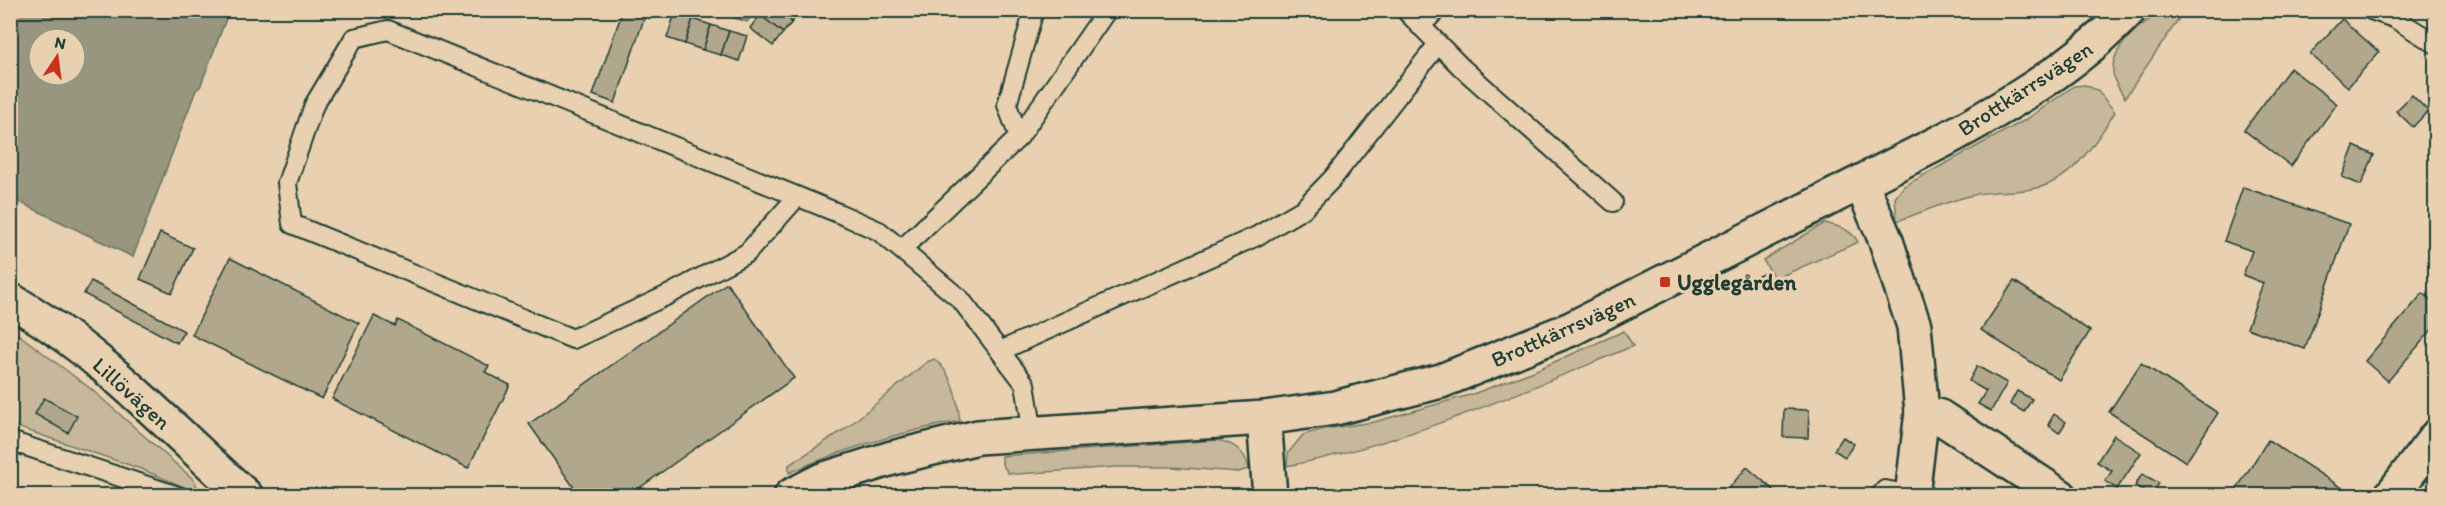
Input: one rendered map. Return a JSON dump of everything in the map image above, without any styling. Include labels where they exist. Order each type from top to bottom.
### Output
[{"type":"street","name":"Brottkärrsvägen","points":[[791,495],[822,480],[892,458],[978,437],[1264,418],[1335,408],[1441,381],[1511,355],[1571,329],[1862,184],[2004,108],[2107,33],[2129,10]]},
{"type":"street","points":[[1862,184],[1886,241],[1914,326],[1922,412],[1901,495]]},
{"type":"street","name":"Lillövägen","points":[[10,300],[41,317],[111,372],[246,495]]},
{"type":"street","points":[[1922,412],[1940,417],[2060,495]]},
{"type":"street","points":[[1264,418],[1270,495]]},
{"type":"street","points":[[2391,495],[2436,437]]},
{"type":"lane","points":[[1020,137],[1007,105],[1034,10]]},
{"type":"lane","points":[[902,249],[1020,137],[1107,10]]},
{"type":"lane","points":[[1405,10],[1524,125],[1613,202]]},
{"type":"lane","points":[[1420,26],[1437,10]]},
{"type":"lane","points":[[2372,10],[2394,18],[2436,44]]},
{"type":"lane","points":[[797,197],[747,253],[668,295],[573,339],[292,225],[287,183],[314,105],[354,38],[388,30],[797,197],[879,231],[961,300],[1000,351],[1025,384],[1033,434]]},
{"type":"lane","points":[[1000,351],[1257,236],[1303,209],[1333,178],[1438,44]]},
{"type":"lane","points":[[10,441],[178,495]]},
{"type":"shaded area","points":[[756,10],[747,22],[712,11]]},
{"type":"shaded area","points":[[10,11],[229,11],[200,87],[196,90],[133,257],[11,198]]},
{"type":"shaded area","points":[[2164,12],[2180,17],[2125,98],[2114,78],[2115,57],[2136,29]]},
{"type":"shaded area","points":[[2085,85],[2097,90],[2115,112],[2081,160],[2059,179],[2032,189],[1984,193],[1967,197],[1897,221],[1895,198],[1904,186],[2027,119],[2074,86]]},
{"type":"shaded area","points":[[1825,223],[1848,231],[1858,242],[1775,279],[1763,260]]},
{"type":"shaded area","points":[[10,328],[91,389],[194,480],[197,486],[191,490],[141,469],[11,425]]},
{"type":"shaded area","points":[[1624,331],[1633,346],[1506,398],[1376,444],[1287,466],[1288,453],[1303,435],[1324,429],[1374,422],[1473,394],[1534,371]]},
{"type":"shaded area","points":[[934,359],[946,371],[950,379],[960,421],[873,442],[789,473],[789,465],[845,429],[927,362]]},
{"type":"shaded area","points":[[1215,440],[1237,448],[1245,457],[1249,469],[1238,472],[1171,467],[1116,467],[1017,474],[1008,473],[1002,464],[1002,456]]},
{"type":"building","points":[[623,10],[647,10],[615,103],[593,95]]},
{"type":"building","points":[[764,10],[779,10],[792,22],[783,33],[760,15]]},
{"type":"building","points":[[779,10],[801,10],[792,22]]},
{"type":"building","points":[[675,13],[693,19],[685,44],[667,38]]},
{"type":"building","points":[[760,15],[783,33],[773,46],[750,28]]},
{"type":"building","points":[[693,19],[711,25],[703,50],[685,44]]},
{"type":"building","points":[[2342,19],[2379,52],[2348,87],[2310,54]]},
{"type":"building","points":[[711,25],[729,31],[721,55],[703,50]]},
{"type":"building","points":[[729,31],[747,36],[739,61],[721,55]]},
{"type":"building","points":[[2290,68],[2337,104],[2291,166],[2244,130]]},
{"type":"building","points":[[2412,95],[2428,111],[2413,127],[2396,111]]},
{"type":"building","points":[[2354,146],[2374,155],[2361,185],[2342,177]]},
{"type":"building","points":[[2243,187],[2349,224],[2305,349],[2247,328],[2263,283],[2243,275],[2252,251],[2224,241]]},
{"type":"building","points":[[160,233],[193,248],[172,293],[140,279]]},
{"type":"building","points":[[230,258],[359,323],[322,399],[192,335]]},
{"type":"building","points":[[1765,273],[1768,280],[1752,287],[1749,280]]},
{"type":"building","points":[[91,281],[184,331],[177,343],[84,294]]},
{"type":"building","points":[[2014,281],[2090,331],[2059,380],[1981,330]]},
{"type":"building","points":[[727,283],[794,378],[628,496],[580,496],[529,424]]},
{"type":"building","points":[[2423,293],[2436,304],[2436,325],[2388,381],[2365,361]]},
{"type":"building","points":[[374,316],[395,326],[398,320],[489,366],[485,372],[510,385],[468,468],[332,399]]},
{"type":"building","points":[[2141,363],[2218,413],[2186,462],[2109,412]]},
{"type":"building","points":[[1977,366],[2007,383],[1991,411],[1978,404],[1986,391],[1969,381]]},
{"type":"building","points":[[2017,391],[2032,399],[2024,412],[2010,404]]},
{"type":"building","points":[[44,398],[77,416],[68,433],[35,414]]},
{"type":"building","points":[[1784,409],[1809,410],[1808,438],[1783,437]]},
{"type":"building","points":[[2054,414],[2066,422],[2059,433],[2048,425]]},
{"type":"building","points":[[2114,435],[2141,453],[2117,489],[2105,481],[2112,471],[2097,462]]},
{"type":"building","points":[[1843,437],[1854,444],[1845,457],[1834,450]]},
{"type":"building","points":[[2268,440],[2345,490],[2341,496],[2244,496],[2236,490]]},
{"type":"building","points":[[1747,467],[1778,494],[1777,496],[1722,496]]},
{"type":"building","points":[[2142,474],[2159,483],[2152,495],[2135,486]]},
{"type":"building","points":[[1619,489],[1621,496],[1589,496]]},
{"type":"place","name":"Ugglegården","points":[[1665,282]]}]
